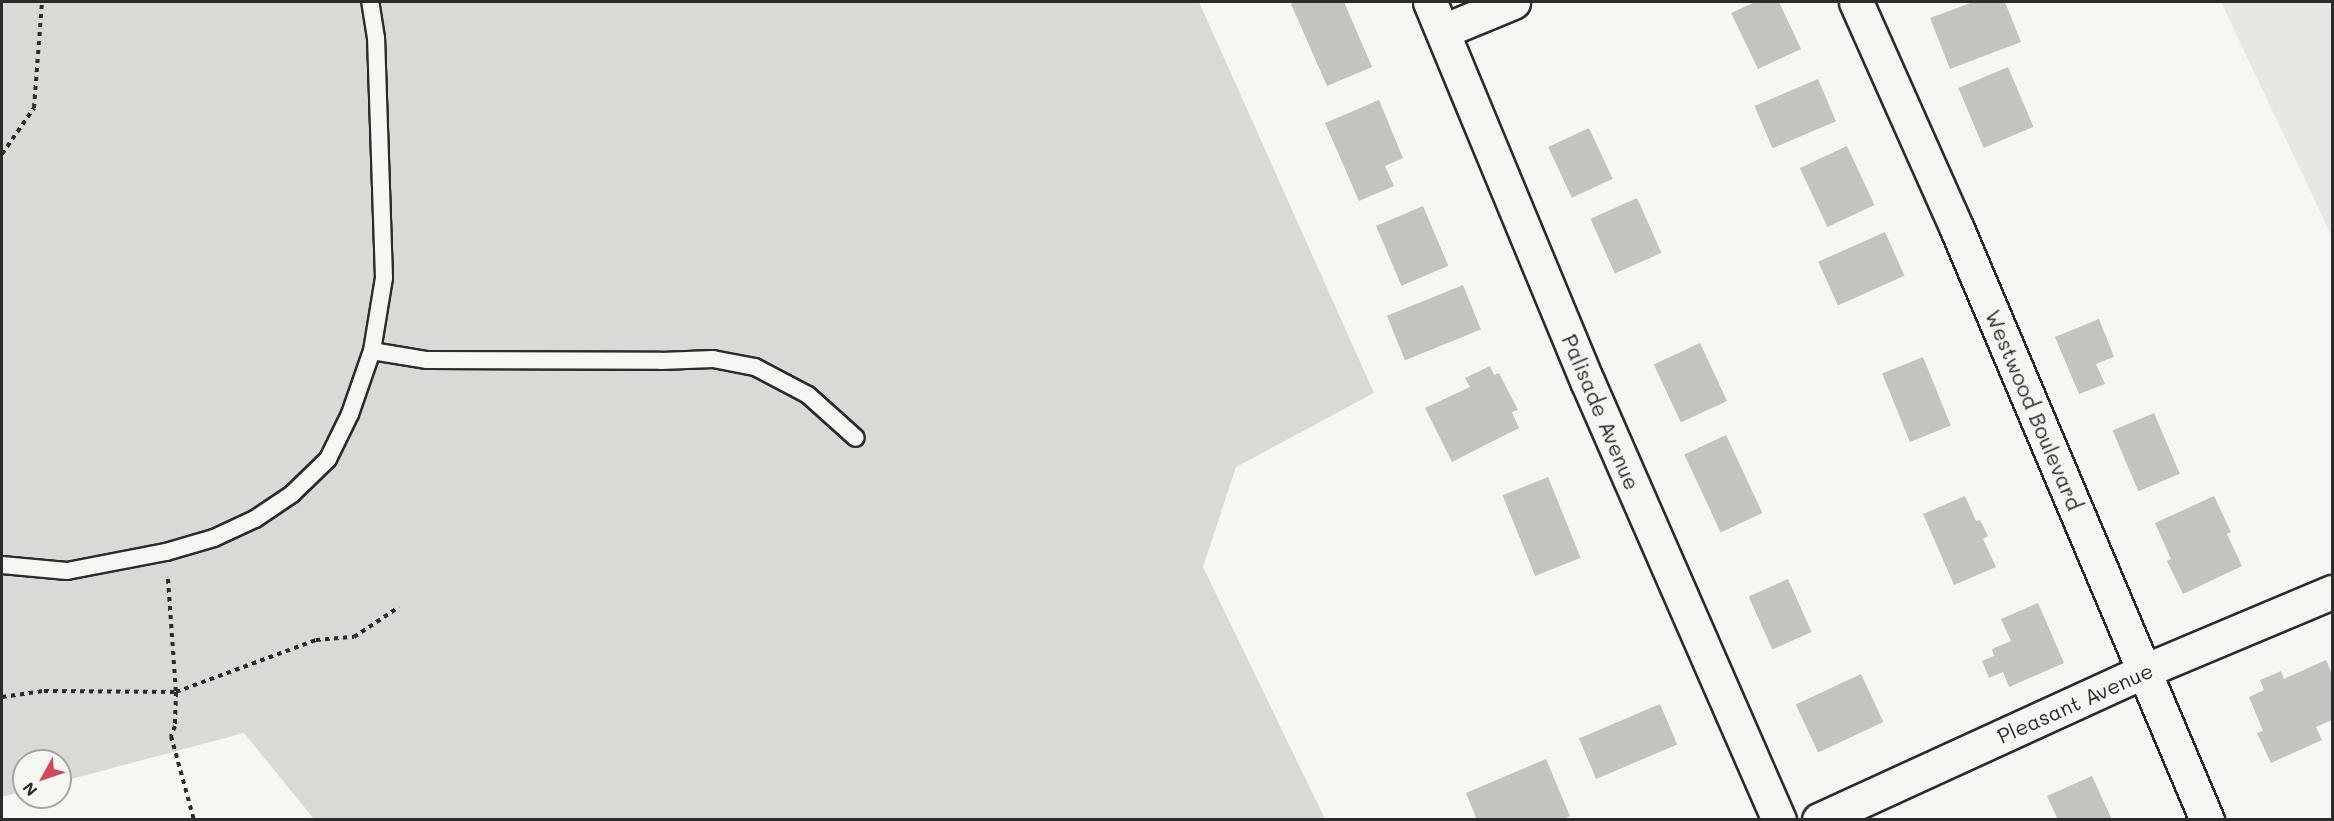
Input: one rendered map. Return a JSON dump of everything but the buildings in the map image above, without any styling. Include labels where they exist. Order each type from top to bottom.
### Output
[{"type":"street","name":"Palisade Avenue","points":[[1430,2],[1588,383],[1779,819]]},
{"type":"street","points":[[1443,31],[1513,2]]},
{"type":"street","name":"Westwood Boulevard","points":[[1856,2],[1958,228],[2207,819]]},
{"type":"street","name":"Pleasant Avenue","points":[[1819,819],[2144,671],[2332,592]]},
{"type":"lane","points":[[2,565],[67,571],[166,552],[214,538],[255,519],[292,494],[328,459],[350,414],[372,351],[384,278],[376,38],[370,2]]},
{"type":"lane","points":[[372,351],[427,360],[661,361],[713,359],[755,367],[808,395],[856,438]]},
{"type":"path","points":[[2,154],[34,108],[42,2]]},
{"type":"path","points":[[166,552],[176,692],[175,726],[171,736],[194,819]]},
{"type":"path","points":[[2,697],[44,692],[176,692],[316,640],[354,637],[399,607]]},
{"type":"shaded area","points":[[2,2],[1199,2],[1374,393],[1236,467],[1203,567],[1325,819],[314,819],[244,733],[72,779],[72,749],[12,749],[12,794],[2,797]]},
{"type":"shaded area","points":[[2221,2],[2332,2],[2332,237]]}]
